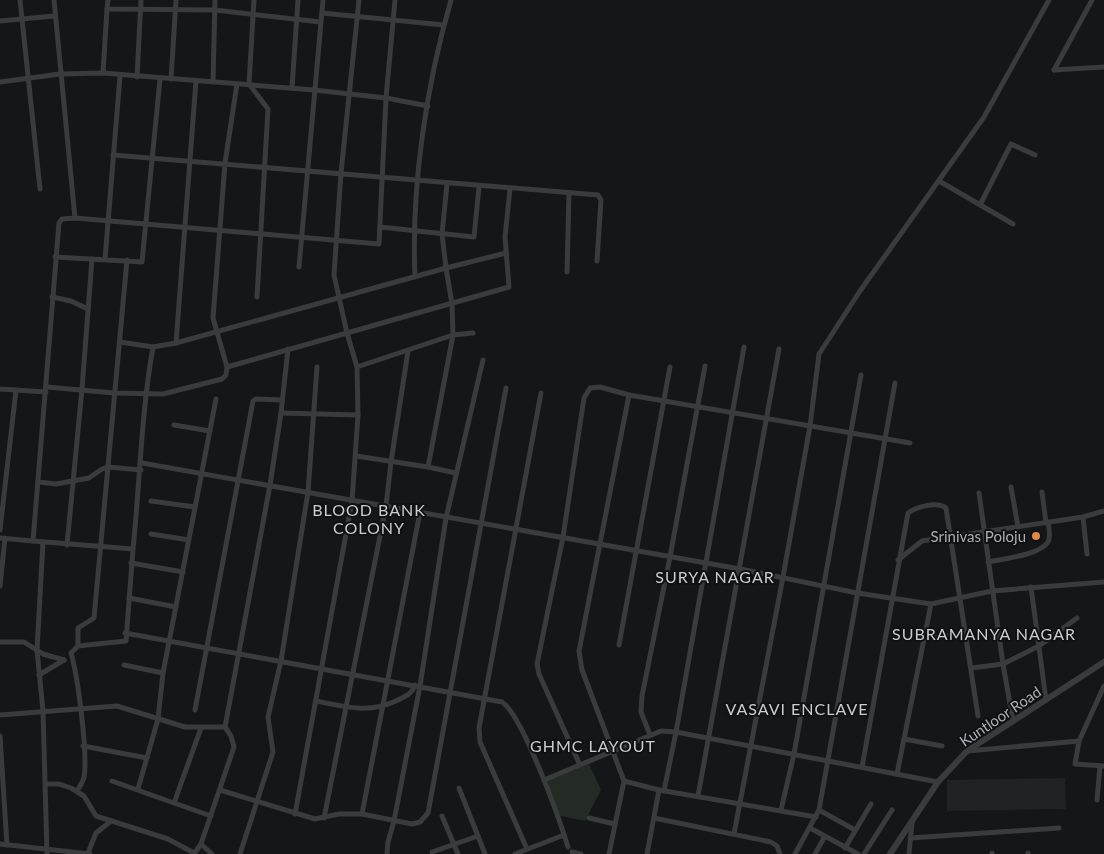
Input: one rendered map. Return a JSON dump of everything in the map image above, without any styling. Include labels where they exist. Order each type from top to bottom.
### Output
[{"type":"street","points":[[20,0],[40,189]]},
{"type":"street","points":[[54,0],[54,16],[75,218]]},
{"type":"street","points":[[103,73],[108,0]]},
{"type":"street","points":[[137,77],[140,0]]},
{"type":"street","points":[[171,79],[176,0]]},
{"type":"street","points":[[213,82],[215,0]]},
{"type":"street","points":[[254,0],[249,84],[268,109],[257,297]]},
{"type":"street","points":[[292,88],[298,0]]},
{"type":"street","points":[[299,267],[323,0]]},
{"type":"street","points":[[295,814],[323,669],[352,501],[356,456],[358,414],[357,367],[334,275],[340,173],[359,0]]},
{"type":"street","points":[[33,541],[47,389],[55,256],[59,223],[62,219],[75,218],[379,244],[386,98],[395,0]]},
{"type":"street","points":[[415,277],[413,231],[417,181],[428,106],[444,24],[451,0]]},
{"type":"street","points":[[734,834],[752,747],[810,426],[816,364],[823,346],[984,118],[1049,0]]},
{"type":"street","points":[[1092,0],[1054,70],[1104,68]]},
{"type":"street","points":[[107,8],[215,10],[320,22]]},
{"type":"street","points":[[322,13],[444,24]]},
{"type":"street","points":[[0,21],[54,16]]},
{"type":"street","points":[[0,82],[60,74],[103,73],[120,76],[249,84],[350,93],[428,106]]},
{"type":"street","points":[[105,259],[120,76]]},
{"type":"street","points":[[55,256],[142,262],[160,79]]},
{"type":"street","points":[[176,344],[196,81]]},
{"type":"street","points":[[0,389],[82,389],[145,395],[163,394],[222,379],[226,375],[227,367],[213,318],[224,163],[237,84]]},
{"type":"street","points":[[980,205],[1011,144],[1035,155]]},
{"type":"street","points":[[113,155],[190,160],[601,197],[597,261]]},
{"type":"street","points":[[939,181],[1013,224]]},
{"type":"street","points":[[428,467],[454,335],[452,304],[442,234],[447,184]]},
{"type":"street","points":[[380,227],[474,237],[480,187]]},
{"type":"street","points":[[227,367],[509,287],[505,237],[510,189]]},
{"type":"street","points":[[567,272],[570,194]]},
{"type":"street","points":[[120,342],[153,347],[176,344],[506,253]]},
{"type":"street","points":[[67,545],[92,259]]},
{"type":"street","points":[[78,646],[78,628],[94,618],[127,260]]},
{"type":"street","points":[[52,298],[71,301],[88,309]]},
{"type":"street","points":[[357,367],[454,335],[472,333]]},
{"type":"street","points":[[77,791],[84,779],[83,746],[72,650],[78,646],[124,642],[142,463],[145,395],[153,347]]},
{"type":"street","points":[[647,854],[654,818],[676,732],[744,347]]},
{"type":"street","points":[[46,784],[59,784],[77,791],[84,796],[96,816],[168,839],[194,854],[201,844],[234,747],[231,736],[225,727],[270,485],[281,414],[288,349]]},
{"type":"street","points":[[698,796],[779,349]]},
{"type":"street","points":[[324,818],[386,506],[390,462],[408,351]]},
{"type":"street","points":[[387,854],[446,518],[484,360]]},
{"type":"street","points":[[650,735],[641,704],[705,366]]},
{"type":"street","points":[[240,854],[273,752],[268,717],[281,661],[308,492],[317,367]]},
{"type":"street","points":[[619,645],[670,367]]},
{"type":"street","points":[[781,810],[794,754],[861,375]]},
{"type":"street","points":[[795,854],[819,810],[895,383]]},
{"type":"street","points":[[579,763],[539,674],[537,664],[563,537],[587,392],[596,386],[629,395],[910,443]]},
{"type":"street","points":[[220,790],[315,819],[339,814],[362,814],[415,824],[420,822],[428,813],[506,388]]},
{"type":"street","points":[[0,530],[16,390]]},
{"type":"street","points":[[527,849],[480,742],[479,728],[541,393]]},
{"type":"street","points":[[609,854],[624,781],[580,658],[581,638],[629,395]]},
{"type":"street","points":[[138,789],[158,719],[163,673],[216,399]]},
{"type":"street","points":[[195,710],[237,479],[254,399],[282,400]]},
{"type":"street","points":[[281,414],[358,414]]},
{"type":"street","points":[[174,424],[210,431]]},
{"type":"street","points":[[356,456],[456,473]]},
{"type":"street","points":[[142,463],[824,584],[858,593],[931,604],[992,591],[1104,582]]},
{"type":"street","points":[[38,482],[56,484],[89,478],[108,467],[141,470]]},
{"type":"street","points":[[1011,487],[1018,527]]},
{"type":"street","points":[[988,562],[1025,554],[1044,546],[1049,537],[1042,492]]},
{"type":"street","points":[[979,493],[992,591],[1013,721]]},
{"type":"street","points":[[152,500],[195,507]]},
{"type":"street","points":[[862,767],[893,599],[898,560],[908,513],[912,510],[939,505],[945,506],[978,716]]},
{"type":"street","points":[[898,560],[922,541],[1047,523],[1083,517],[1104,511]]},
{"type":"street","points":[[362,814],[420,512]]},
{"type":"street","points":[[1083,517],[1087,554]]},
{"type":"street","points":[[151,534],[189,540]]},
{"type":"street","points":[[0,586],[3,538],[67,545],[133,549]]},
{"type":"street","points":[[43,542],[37,650],[43,712],[48,852]]},
{"type":"street","points":[[131,563],[183,572]]},
{"type":"street","points":[[1031,587],[1046,700]]},
{"type":"street","points":[[128,598],[176,607]]},
{"type":"street","points":[[897,774],[931,604]]},
{"type":"street","points":[[971,668],[1003,664],[1039,646],[1077,618]]},
{"type":"street","points":[[125,633],[502,702],[512,712],[544,780],[568,847]]},
{"type":"street","points":[[933,638],[965,633]]},
{"type":"street","points":[[0,642],[24,642],[49,656],[73,660]]},
{"type":"street","points":[[39,675],[64,660]]},
{"type":"street","name":"Kuntloor Road","points":[[890,854],[938,782],[967,751],[1104,662]]},
{"type":"street","points":[[124,665],[163,673]]},
{"type":"street","points":[[316,701],[359,710],[383,707],[412,692],[418,686]]},
{"type":"street","points":[[1097,800],[1102,766],[1075,764],[1079,741],[1104,686]]},
{"type":"street","points":[[0,715],[117,706],[185,727],[225,727]]},
{"type":"street","points":[[174,803],[201,728]]},
{"type":"street","points":[[544,780],[579,763],[614,751],[661,731],[709,738],[938,782]]},
{"type":"street","points":[[0,736],[7,845]]},
{"type":"street","points":[[904,739],[942,746]]},
{"type":"street","points":[[967,751],[1079,741]]},
{"type":"street","points":[[83,746],[146,758]]},
{"type":"street","points":[[112,780],[211,816]]},
{"type":"street","points":[[624,781],[661,790],[741,802],[816,817]]},
{"type":"street","points":[[459,788],[485,854]]},
{"type":"street","points":[[845,848],[871,804]]},
{"type":"street","points":[[819,810],[855,830]]},
{"type":"street","points":[[864,854],[892,810]]},
{"type":"street","points":[[442,816],[458,854]]},
{"type":"street","points":[[590,818],[615,824]]},
{"type":"street","points":[[654,818],[771,842],[777,846],[780,854]]},
{"type":"street","points":[[0,844],[48,852],[89,854],[96,833],[111,821]]},
{"type":"street","points":[[909,854],[912,823]]},
{"type":"street","points":[[810,828],[858,854]]},
{"type":"street","points":[[910,838],[1059,828]]},
{"type":"street","points":[[515,854],[564,835]]},
{"type":"street","points":[[432,852],[478,836]]},
{"type":"street","points":[[816,854],[825,836]]},
{"type":"street","points":[[201,844],[212,854]]},
{"type":"street","points":[[572,852],[580,854]]},
{"type":"shaded area","points":[[589,764],[601,790],[585,821],[557,815],[547,781]]},
{"type":"shaded area","points":[[1065,778],[1066,809],[947,811],[947,780]]},
{"type":"place","name":"Srinivas Poloju","points":[[1036,536]]},
{"type":"district","name":"BLOOD BANK COLONY","points":[[369,518]]},
{"type":"district","name":"SURYA NAGAR","points":[[715,576]]},
{"type":"district","name":"SUBRAMANYA NAGAR","points":[[984,633]]},
{"type":"district","name":"VASAVI ENCLAVE","points":[[797,708]]},
{"type":"district","name":"GHMC LAYOUT","points":[[593,745]]}]
